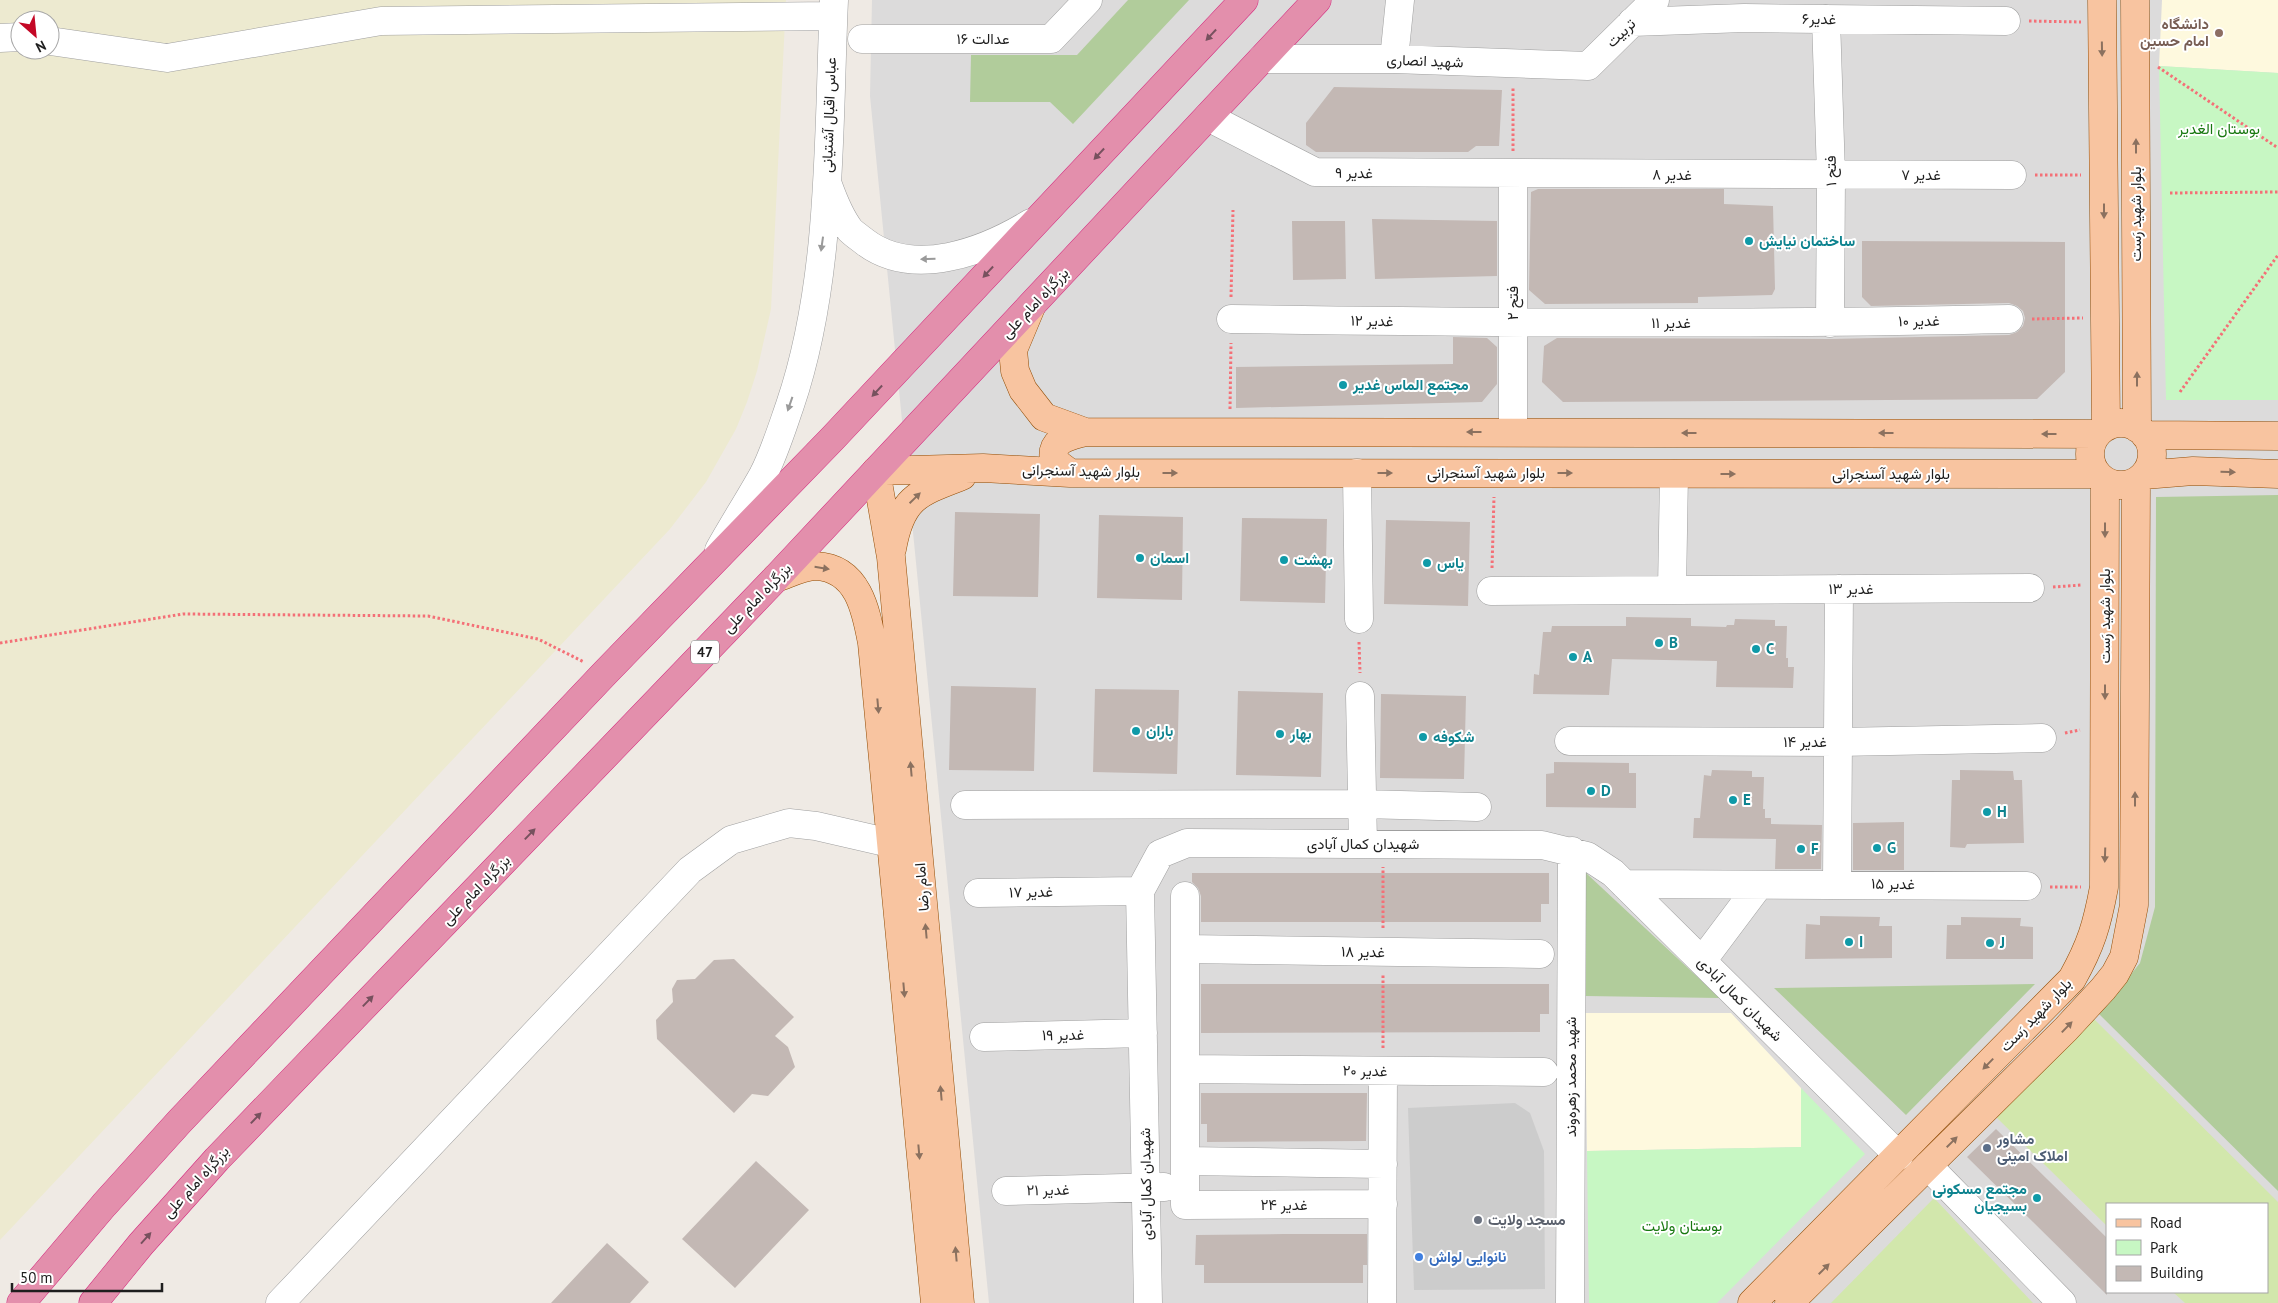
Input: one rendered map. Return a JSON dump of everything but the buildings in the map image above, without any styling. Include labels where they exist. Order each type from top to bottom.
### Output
[{"type":"highway","points":[[21,1303],[104,1205],[180,1121],[605,673],[839,432],[1244,0]]},
{"type":"highway","name":"بزرگراه امام علی","points":[[93,1303],[141,1244],[216,1159],[776,578],[1317,0]]},
{"type":"main road","name":"بلوار شهید رَست","points":[[2136,0],[2141,431]]},
{"type":"main road","points":[[2102,11],[2105,317],[2102,431]]},
{"type":"main road","points":[[1032,306],[1013,350],[1015,371],[1023,390],[1044,417],[1085,432]]},
{"type":"main road","points":[[2193,471],[2140,478],[2115,485],[2101,478],[2091,464],[2092,443],[2102,431],[2116,423],[2141,431],[2182,435],[2278,436]]},
{"type":"main road","points":[[1070,473],[1054,461],[1052,451],[1056,443],[1063,438],[1085,432],[2102,431]]},
{"type":"main road","points":[[2140,478],[2150,466],[2152,455],[2151,444],[2141,431]]},
{"type":"main road","points":[[2182,435],[2175,441],[2172,449],[2173,458],[2177,466],[2184,470],[2278,474]]},
{"type":"main road","points":[[891,557],[897,524],[912,499],[924,490],[983,468]]},
{"type":"main road","name":"بلوار شهید آسنجرانی","points":[[876,471],[983,468],[1070,473],[1495,473],[2101,478]]},
{"type":"main road","name":"امام رضا","points":[[876,471],[891,557],[960,1303]]},
{"type":"main road","name":"بلوار شهید رَست","points":[[1752,1303],[2072,979],[2087,952],[2097,926],[2102,898],[2105,584],[2101,478]]},
{"type":"main road","name":"بلوار شهید رَست","points":[[1789,1303],[2066,1029],[2115,974],[2124,957],[2132,913],[2140,478]]},
{"type":"main road","name":"امام رضا","points":[[776,578],[815,566],[841,572],[857,589],[867,614],[872,643],[935,1303]]},
{"type":"main road","points":[[872,643],[886,633],[899,640]]},
{"type":"main road","points":[[2102,898],[2132,913]]},
{"type":"street","name":"عدالت ۱۶","points":[[862,39],[1051,39],[1088,0]]},
{"type":"street","points":[[1394,60],[1400,0]]},
{"type":"street","name":"تربیت","points":[[1588,66],[1655,0]]},
{"type":"street","name":"عباس اقبال آشتیانی","points":[[833,8],[826,178],[840,212],[850,230],[871,246],[893,257],[908,259],[936,258],[987,247],[1007,238],[1038,218]]},
{"type":"street","points":[[60,42],[167,58],[381,21],[833,8]]},
{"type":"street","name":"غدیر۶","points":[[1632,22],[1739,9],[1826,19],[1936,10],[2006,21]]},
{"type":"street","name":"فتح ۱","points":[[1826,19],[1831,175],[1830,323]]},
{"type":"street","name":"شهید انصاری","points":[[1262,60],[1394,60],[1588,66]]},
{"type":"street","name":"غدیر ۹","points":[[1208,117],[1315,172],[1513,174]]},
{"type":"street","name":"غدیر ۸","points":[[1513,174],[1831,175]]},
{"type":"street","name":"فتح ۲","points":[[1513,174],[1513,432]]},
{"type":"street","name":"غدیر ۷","points":[[1831,175],[2012,175]]},
{"type":"street","points":[[713,562],[763,474],[790,405],[802,365],[810,328],[824,224],[826,178]]},
{"type":"street","name":"غدیر ۱۲","points":[[1231,319],[1513,323]]},
{"type":"street","name":"غدیر ۱۰","points":[[1830,323],[2009,319]]},
{"type":"street","name":"غدیر ۱۱","points":[[1513,323],[1830,323]]},
{"type":"street","points":[[1357,473],[1359,619]]},
{"type":"street","points":[[1672,590],[1674,474]]},
{"type":"street","name":"غدیر ۱۳","points":[[1492,591],[2030,588]]},
{"type":"street","points":[[1837,884],[1839,589]]},
{"type":"street","points":[[1360,696],[1363,844]]},
{"type":"street","name":"غدیر ۱۴","points":[[1568,741],[1838,742],[2042,738]]},
{"type":"street","points":[[965,805],[1362,804],[1477,808]]},
{"type":"street","points":[[280,1303],[690,870],[731,840],[789,823],[816,826],[890,842]]},
{"type":"street","name":"شهیدان کمال آبادی","points":[[1148,1303],[1140,892],[1160,854],[1187,843],[1542,845],[1587,856],[1613,872],[1898,1156]]},
{"type":"street","name":"شهید محمد زهره‌وند","points":[[1570,1303],[1572,852]]},
{"type":"street","name":"غدیر ۱۵","points":[[1624,884],[2027,886]]},
{"type":"street","points":[[1702,962],[1759,885]]},
{"type":"street","name":"غدیر ۱۷","points":[[978,893],[1140,892]]},
{"type":"street","points":[[1185,896],[1185,1184],[1382,1164]]},
{"type":"street","name":"غدیر ۱۸","points":[[1185,949],[1540,954]]},
{"type":"street","name":"غدیر ۱۹","points":[[984,1037],[1143,1033]]},
{"type":"street","name":"غدیر ۲۰","points":[[1185,1069],[1544,1072]]},
{"type":"street","points":[[1382,1303],[1383,1071]]},
{"type":"street","points":[[1928,1166],[2062,1303]]},
{"type":"street","name":"غدیر ۲۱","points":[[1006,1191],[1185,1184]]},
{"type":"street","name":"غدیر ۲۴","points":[[1185,1184],[1382,1204]]},
{"type":"path","points":[[2006,21],[2102,11]]},
{"type":"path","points":[[1513,174],[1514,63]]},
{"type":"path","points":[[2136,66],[2156,66],[2278,148]]},
{"type":"path","points":[[2012,175],[2104,176]]},
{"type":"path","points":[[2170,193],[2278,192]]},
{"type":"path","points":[[2180,392],[2278,255]]},
{"type":"path","points":[[2009,319],[2105,317]]},
{"type":"path","points":[[1492,591],[1495,473]]},
{"type":"path","points":[[2030,588],[2105,584]]},
{"type":"path","points":[[0,643],[182,614],[428,616],[538,639],[605,673]]},
{"type":"path","points":[[1359,619],[1360,696]]},
{"type":"path","points":[[2042,738],[2105,725]]},
{"type":"path","points":[[2027,886],[2102,898]]},
{"type":"shaded area","points":[[0,0],[786,0],[771,309],[757,371],[736,429],[706,482],[670,529],[0,1240]]},
{"type":"shaded area","points":[[872,0],[2278,0],[2278,1303],[989,1303],[870,96]]},
{"type":"shaded area","name":"دانشگاه امام حسین","points":[[2162,0],[2278,0],[2278,73],[2159,66]]},
{"type":"shaded area","points":[[1585,1013],[1731,1013],[1801,1088],[1802,1147],[1587,1151]]},
{"type":"shaded area","name":"مسجد ولایت","points":[[1515,1103],[1530,1113],[1544,1151],[1545,1289],[1414,1290],[1408,1108]]},
{"type":"green space","points":[[1128,0],[1189,0],[1073,124],[1050,102],[970,102],[971,55],[1077,55]]},
{"type":"green space","name":"بوستان الغدیر","points":[[2159,66],[2278,73],[2278,400],[2166,400]]},
{"type":"green space","points":[[2278,495],[2278,1191],[2099,1014],[2140,963],[2155,907],[2156,497]]},
{"type":"green space","points":[[1586,873],[1720,998],[1585,996]]},
{"type":"green space","points":[[2035,984],[1906,1115],[1774,988]]},
{"type":"green space","points":[[2094,1019],[2278,1202],[2278,1303],[2185,1303],[2174,1293],[2268,1293],[2268,1203],[2106,1203],[2106,1225],[1996,1117]]},
{"type":"green space","name":"بوستان ولایت","points":[[1801,1088],[1865,1154],[1717,1303],[1589,1303],[1587,1151],[1801,1147]]},
{"type":"green space","points":[[1934,1198],[2033,1303],[1831,1303]]},
{"type":"place","name":"دانشگاه امام حسین","points":[[2219,33]]},
{"type":"place","name":"ساختمان نیایش","points":[[1749,241]]},
{"type":"place","name":"مجتمع الماس غدیر","points":[[1343,385]]},
{"type":"place","name":"اسمان","points":[[1140,558]]},
{"type":"place","name":"بهشت","points":[[1284,560]]},
{"type":"place","name":"یاس","points":[[1427,563]]},
{"type":"place","name":"B","points":[[1659,643]]},
{"type":"place","name":"C","points":[[1756,649]]},
{"type":"place","name":"A","points":[[1573,657]]},
{"type":"place","name":"باران","points":[[1136,731]]},
{"type":"place","name":"بهار","points":[[1280,734]]},
{"type":"place","name":"شکوفه","points":[[1423,737]]},
{"type":"place","name":"D","points":[[1591,791]]},
{"type":"place","name":"E","points":[[1733,800]]},
{"type":"place","name":"H","points":[[1987,812]]},
{"type":"place","name":"G","points":[[1877,848]]},
{"type":"place","name":"F","points":[[1801,849]]},
{"type":"place","name":"I","points":[[1849,942]]},
{"type":"place","name":"J","points":[[1990,943]]},
{"type":"place","name":"مشاور املاک امینی","points":[[1987,1148]]},
{"type":"place","name":"مجتمع مسکونی بسیجیان","points":[[2037,1198]]},
{"type":"place","name":"مسجد ولایت","points":[[1478,1220]]},
{"type":"place","name":"نانوایی لواش","points":[[1419,1257]]}]
